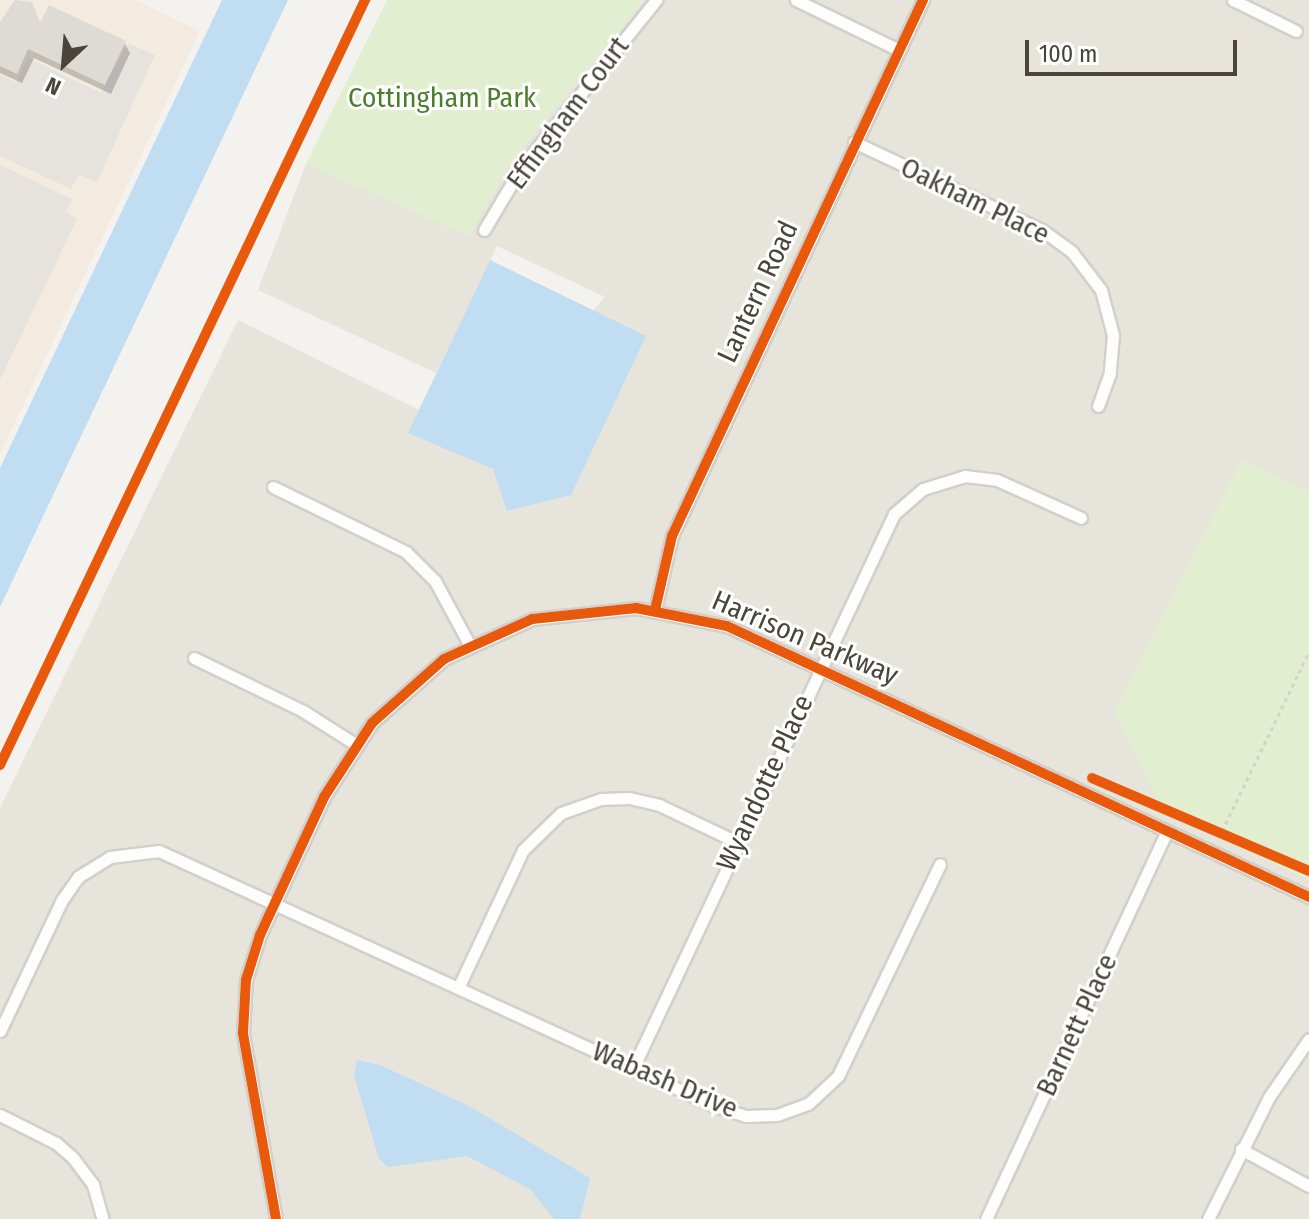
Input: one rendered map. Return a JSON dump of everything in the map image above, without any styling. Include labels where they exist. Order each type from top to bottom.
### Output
[{"type":"street","name":"Effingham Court","points":[[484,230],[521,168],[656,0]]},
{"type":"street","points":[[796,0],[899,50]]},
{"type":"street","name":"Lantern Road","points":[[655,610],[672,536],[923,0]]},
{"type":"street","points":[[1233,0],[1296,31]]},
{"type":"street","name":"Oakham Place","points":[[854,142],[1042,230],[1072,252],[1101,290],[1113,335],[1110,373],[1098,406]]},
{"type":"street","name":"Wyandotte Place","points":[[633,1068],[888,522],[923,489],[955,477],[982,477],[1081,518]]},
{"type":"street","points":[[273,487],[406,552],[435,581],[469,644]]},
{"type":"street","name":"Harrison Parkway","points":[[276,1219],[243,1033],[251,961],[276,900],[355,744],[396,696],[469,644],[547,616],[655,610],[727,626],[1309,897]]},
{"type":"street","points":[[194,658],[303,711],[355,744]]},
{"type":"street","points":[[459,986],[523,850],[561,813],[601,799],[629,798],[659,805],[737,842]]},
{"type":"street","name":"Barnett Place","points":[[986,1219],[1167,831]]},
{"type":"street","name":"Wabash Drive","points":[[0,1031],[62,900],[78,877],[100,862],[123,853],[159,851],[276,900],[633,1068],[745,1116],[777,1115],[808,1104],[843,1069],[940,864]]},
{"type":"street","points":[[1208,1219],[1241,1149],[1309,1039]]},
{"type":"street","points":[[0,1115],[56,1143],[73,1158],[93,1185],[103,1219]]},
{"type":"street","points":[[1241,1149],[1309,1186]]},
{"type":"path","points":[[1222,831],[1309,652]]},
{"type":"path","points":[[1207,825],[1234,837]]},
{"type":"shaded area","points":[[0,0],[135,0],[200,31],[0,454]]},
{"type":"shaded area","points":[[644,0],[1309,0],[1309,1219],[0,1219],[0,808],[238,320],[478,439],[605,297],[497,246],[436,373],[258,290],[306,164],[471,232],[511,161]]},
{"type":"shaded area","points":[[128,43],[155,55],[97,182],[79,175],[71,189],[0,156],[0,75],[16,82],[28,58],[101,93]]},
{"type":"shaded area","points":[[0,165],[72,199],[66,212],[77,219],[0,380]]},
{"type":"green space","name":"Cottingham Park","points":[[387,0],[644,0],[511,161],[469,236],[306,164]]},
{"type":"green space","points":[[1242,460],[1309,492],[1309,880],[1163,812],[1115,711]]},
{"type":"water","points":[[222,0],[288,0],[0,607],[0,468]]},
{"type":"water","points":[[490,260],[646,336],[571,495],[507,511],[493,469],[408,433]]},
{"type":"water","points":[[357,1060],[380,1065],[467,1105],[590,1178],[580,1219],[554,1219],[530,1189],[467,1156],[388,1167],[379,1159],[354,1075]]},
{"type":"building","points":[[15,0],[32,2],[40,23],[49,5],[126,41],[105,85],[28,49],[17,74],[0,66],[0,22]]},
{"type":"cycle path","points":[[0,765],[365,0]]},
{"type":"cycle path","points":[[655,610],[672,536],[923,0]]},
{"type":"cycle path","points":[[276,1219],[243,1033],[246,980],[260,935],[324,797],[372,723],[444,659],[532,619],[636,608],[727,626],[1309,897]]},
{"type":"cycle path","points":[[1092,778],[1309,871]]}]
